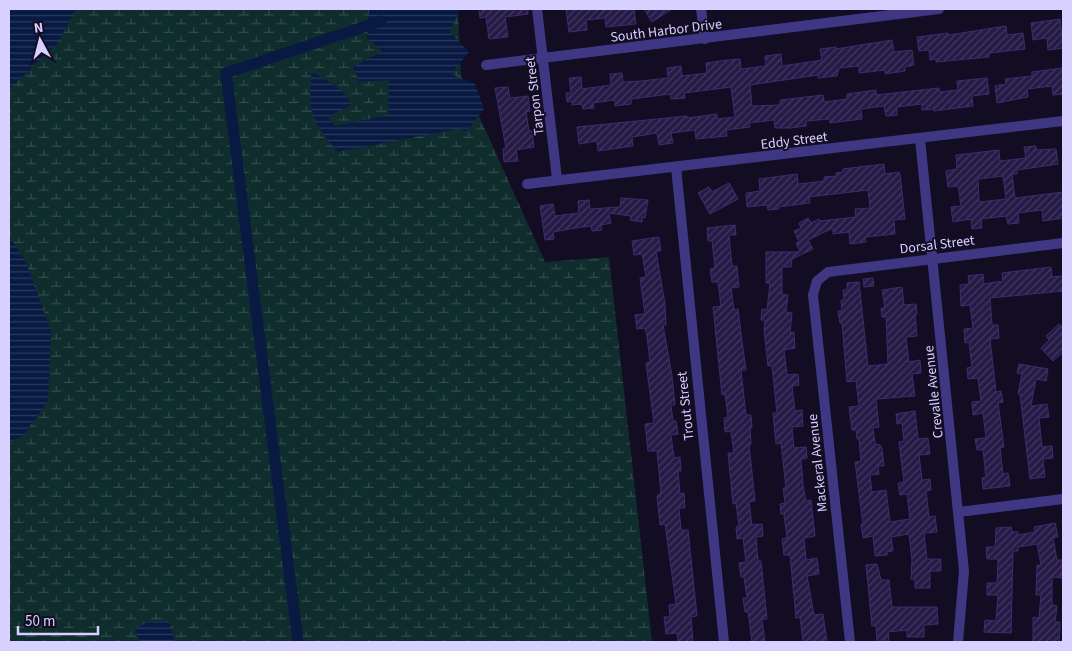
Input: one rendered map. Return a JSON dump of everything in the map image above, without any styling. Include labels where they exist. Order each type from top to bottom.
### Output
[{"type":"street","name":"Tarpon Street","points":[[537,9],[557,179]]},
{"type":"street","points":[[701,9],[705,39]]},
{"type":"street","name":"South Harbor Drive","points":[[486,65],[543,60],[705,39],[865,13],[939,9]]},
{"type":"street","name":"Eddy Street","points":[[527,184],[1063,121]]},
{"type":"street","name":"Crevalle Avenue","points":[[920,139],[934,258],[964,571],[958,642]]},
{"type":"street","name":"Trout Street","points":[[676,167],[724,642]]},
{"type":"street","name":"Dorsal Street","points":[[817,281],[828,272],[1063,243]]},
{"type":"street","name":"Mackeral Avenue","points":[[817,281],[813,295],[850,642]]},
{"type":"street","points":[[959,512],[1063,499]]},
{"type":"green space","points":[[9,9],[458,9],[461,76],[545,262],[609,257],[652,642],[9,642]]},
{"type":"water","points":[[9,9],[76,9],[57,44],[11,87],[9,87]]},
{"type":"water","points":[[369,9],[460,9],[450,32],[469,52],[451,74],[475,84],[484,109],[467,131],[458,129],[337,152],[322,132],[313,115],[310,97],[312,71],[341,90],[352,104],[328,117],[335,126],[388,115],[389,80],[359,82],[353,67],[382,51],[367,38]]},
{"type":"water","points":[[9,237],[25,260],[51,331],[48,401],[23,436],[9,442]]},
{"type":"water","points":[[169,621],[175,642],[140,642],[135,629],[148,622]]},
{"type":"building","points":[[479,9],[528,9],[528,14],[505,17],[508,37],[489,39],[486,17],[480,18]]},
{"type":"building","points":[[566,9],[634,9],[636,24],[606,27],[605,18],[586,20],[587,30],[569,32]]},
{"type":"building","points":[[644,9],[672,9],[652,22]]},
{"type":"building","points":[[1060,19],[1063,48],[1048,50],[1047,38],[1033,40],[1031,23]]},
{"type":"building","points":[[1006,26],[1007,35],[1023,33],[1025,49],[989,53],[989,57],[936,62],[936,59],[930,60],[929,50],[919,51],[917,37],[948,33],[949,35]]},
{"type":"building","points":[[892,40],[894,52],[912,50],[914,65],[905,67],[905,71],[885,74],[885,70],[859,73],[859,66],[839,68],[837,76],[818,78],[818,75],[750,85],[752,106],[780,105],[780,100],[823,95],[824,102],[847,99],[847,94],[876,90],[876,95],[939,88],[940,92],[958,90],[957,81],[987,78],[989,94],[972,96],[973,106],[934,111],[934,109],[922,110],[922,104],[897,107],[897,115],[886,116],[884,106],[861,109],[862,119],[830,123],[829,119],[806,121],[806,126],[790,128],[775,128],[774,120],[749,123],[750,127],[726,130],[727,136],[696,139],[695,130],[671,133],[673,143],[659,145],[657,133],[632,137],[633,146],[598,151],[597,141],[579,144],[577,127],[717,114],[717,119],[735,117],[731,87],[684,93],[685,98],[671,99],[670,94],[631,99],[631,104],[615,106],[615,100],[593,103],[594,108],[583,109],[582,104],[572,105],[572,101],[567,102],[566,93],[571,93],[569,78],[581,77],[582,89],[611,85],[610,74],[622,73],[623,82],[668,78],[667,68],[681,66],[682,76],[707,73],[706,63],[728,60],[740,59],[741,69],[766,66],[765,56],[781,54],[782,66],[822,60],[820,49],[836,47],[836,49]]},
{"type":"building","points":[[1062,68],[1063,94],[1053,95],[1052,86],[1027,89],[1028,97],[997,103],[995,86],[1006,84],[1005,79],[1032,76],[1032,72]]},
{"type":"building","points":[[508,87],[510,98],[528,96],[530,111],[526,112],[529,131],[532,131],[534,147],[516,150],[518,161],[504,162],[503,149],[506,148],[495,88]]},
{"type":"building","points":[[1036,146],[1036,150],[1056,149],[1058,164],[1017,170],[1017,174],[1012,174],[1015,198],[1063,192],[1063,218],[1043,221],[1042,210],[1018,213],[1019,223],[1008,224],[1006,216],[981,219],[982,228],[972,229],[971,219],[953,222],[951,207],[961,206],[958,186],[948,187],[946,171],[957,169],[956,155],[999,150],[1000,161],[1026,158],[1024,147]],"holes":[[[1003,176],[1006,199],[979,202],[978,179]]]},
{"type":"building","points":[[884,164],[885,174],[899,172],[900,174],[905,219],[894,220],[895,234],[865,237],[866,242],[850,244],[849,232],[833,234],[833,228],[808,240],[813,249],[792,259],[791,267],[782,267],[782,294],[788,295],[786,312],[792,313],[790,333],[794,332],[795,348],[784,350],[787,375],[798,374],[799,385],[792,386],[795,411],[802,410],[803,426],[792,427],[794,448],[806,447],[807,458],[801,459],[803,485],[806,501],[811,500],[815,536],[804,538],[806,560],[817,558],[819,574],[807,576],[814,615],[823,614],[827,642],[803,642],[800,617],[796,618],[790,555],[784,555],[782,539],[787,538],[784,514],[781,514],[780,504],[785,503],[783,488],[786,488],[781,443],[776,444],[773,413],[777,413],[772,366],[768,366],[764,330],[765,320],[761,320],[762,309],[767,310],[770,283],[766,283],[766,252],[800,252],[796,243],[799,242],[794,231],[801,228],[799,223],[808,218],[811,223],[819,219],[820,221],[856,217],[855,209],[870,208],[868,190],[809,197],[810,203],[768,210],[767,205],[747,207],[746,193],[760,191],[759,179],[797,174],[798,184],[824,181],[824,177],[837,176],[836,173],[843,172],[843,169]]},
{"type":"building","points":[[729,183],[738,199],[710,214],[698,193],[709,187],[712,192]]},
{"type":"building","points":[[621,198],[648,200],[645,218],[642,217],[642,222],[630,220],[631,216],[609,213],[611,223],[601,225],[602,230],[592,231],[591,226],[575,228],[553,232],[554,239],[545,240],[540,206],[553,204],[555,216],[579,213],[578,201],[589,200],[590,209],[620,207]]},
{"type":"building","points":[[735,225],[736,235],[729,235],[732,266],[737,266],[739,287],[731,288],[734,310],[738,309],[746,370],[741,370],[746,415],[751,415],[751,444],[749,444],[755,501],[749,502],[752,525],[762,524],[763,536],[756,537],[758,561],[761,561],[767,619],[762,619],[765,642],[752,642],[748,612],[745,612],[743,598],[747,598],[744,577],[741,577],[739,563],[746,562],[743,538],[737,539],[736,527],[739,526],[736,503],[733,504],[728,453],[734,453],[731,431],[725,432],[724,418],[728,417],[725,394],[722,395],[713,307],[721,306],[718,282],[712,282],[710,269],[715,268],[712,241],[708,241],[707,228]]},
{"type":"building","points":[[659,237],[661,251],[656,251],[665,304],[666,325],[663,325],[672,376],[675,405],[671,405],[673,421],[676,421],[678,434],[671,435],[674,458],[680,457],[681,471],[678,471],[680,494],[684,493],[685,508],[679,508],[681,530],[688,530],[697,616],[691,617],[693,642],[678,642],[677,633],[666,634],[664,617],[670,617],[669,605],[676,604],[665,524],[660,525],[657,496],[661,493],[657,451],[648,451],[645,424],[654,423],[646,363],[650,362],[647,336],[645,328],[637,329],[635,315],[645,314],[640,278],[646,277],[642,254],[634,255],[632,241]]},
{"type":"building","points":[[1051,267],[1052,277],[1063,276],[1063,291],[990,298],[992,325],[998,325],[999,338],[990,339],[996,392],[1001,391],[1003,402],[998,403],[1004,447],[1000,448],[1003,474],[1008,473],[1010,486],[983,489],[982,478],[986,477],[983,450],[977,450],[975,439],[986,438],[983,413],[973,415],[972,402],[981,401],[978,378],[968,379],[967,368],[972,367],[969,342],[965,343],[964,329],[973,328],[970,305],[961,306],[960,285],[969,284],[968,276],[983,274],[984,284],[1003,281],[1002,273]]},
{"type":"building","points":[[873,278],[874,286],[864,287],[863,279]]},
{"type":"building","points":[[859,282],[868,366],[888,364],[886,317],[882,317],[881,308],[885,308],[882,290],[902,287],[904,305],[916,304],[917,336],[906,337],[909,362],[920,360],[921,373],[912,374],[915,396],[876,399],[879,427],[873,428],[875,444],[880,445],[882,449],[884,466],[878,466],[879,474],[870,475],[872,492],[886,490],[890,522],[910,519],[907,494],[900,495],[898,483],[904,482],[899,442],[904,441],[902,423],[897,424],[896,414],[915,411],[918,439],[928,438],[930,454],[919,455],[922,480],[930,479],[931,490],[926,491],[929,517],[935,516],[937,532],[924,533],[927,559],[941,559],[941,571],[930,571],[930,588],[915,588],[915,579],[911,579],[912,560],[909,534],[891,537],[893,551],[887,552],[887,555],[875,556],[873,536],[863,538],[855,462],[861,461],[859,439],[857,439],[856,430],[852,430],[849,407],[859,406],[856,381],[847,382],[842,323],[840,323],[838,311],[842,311],[841,300],[844,300],[843,290],[847,290],[847,283]]},
{"type":"building","points":[[1059,324],[1063,328],[1063,352],[1053,361],[1041,348],[1049,340],[1046,336]]},
{"type":"building","points":[[1019,364],[1048,369],[1046,381],[1036,379],[1031,406],[1047,404],[1049,417],[1039,418],[1042,447],[1052,446],[1053,458],[1043,459],[1045,477],[1030,479],[1020,394],[1018,394],[1022,374],[1017,373]]},
{"type":"building","points":[[1055,523],[1058,537],[1053,538],[1057,560],[1062,560],[1062,578],[1052,577],[1052,605],[1057,606],[1055,622],[1060,622],[1059,642],[1033,642],[1033,617],[1039,618],[1041,595],[1036,595],[1037,565],[1041,565],[1037,544],[1018,547],[1018,551],[1013,551],[1011,633],[984,632],[985,620],[996,621],[998,595],[987,595],[987,583],[997,583],[998,559],[987,559],[986,547],[995,547],[996,528],[1011,527],[1012,532],[1018,532],[1018,535],[1035,532],[1034,527]]},
{"type":"building","points":[[877,564],[881,580],[889,580],[892,607],[937,607],[938,624],[924,625],[924,637],[907,637],[907,630],[888,632],[889,641],[877,642],[876,626],[872,626],[866,565]]},
{"type":"waterway","points":[[298,642],[226,73],[381,21]]}]
